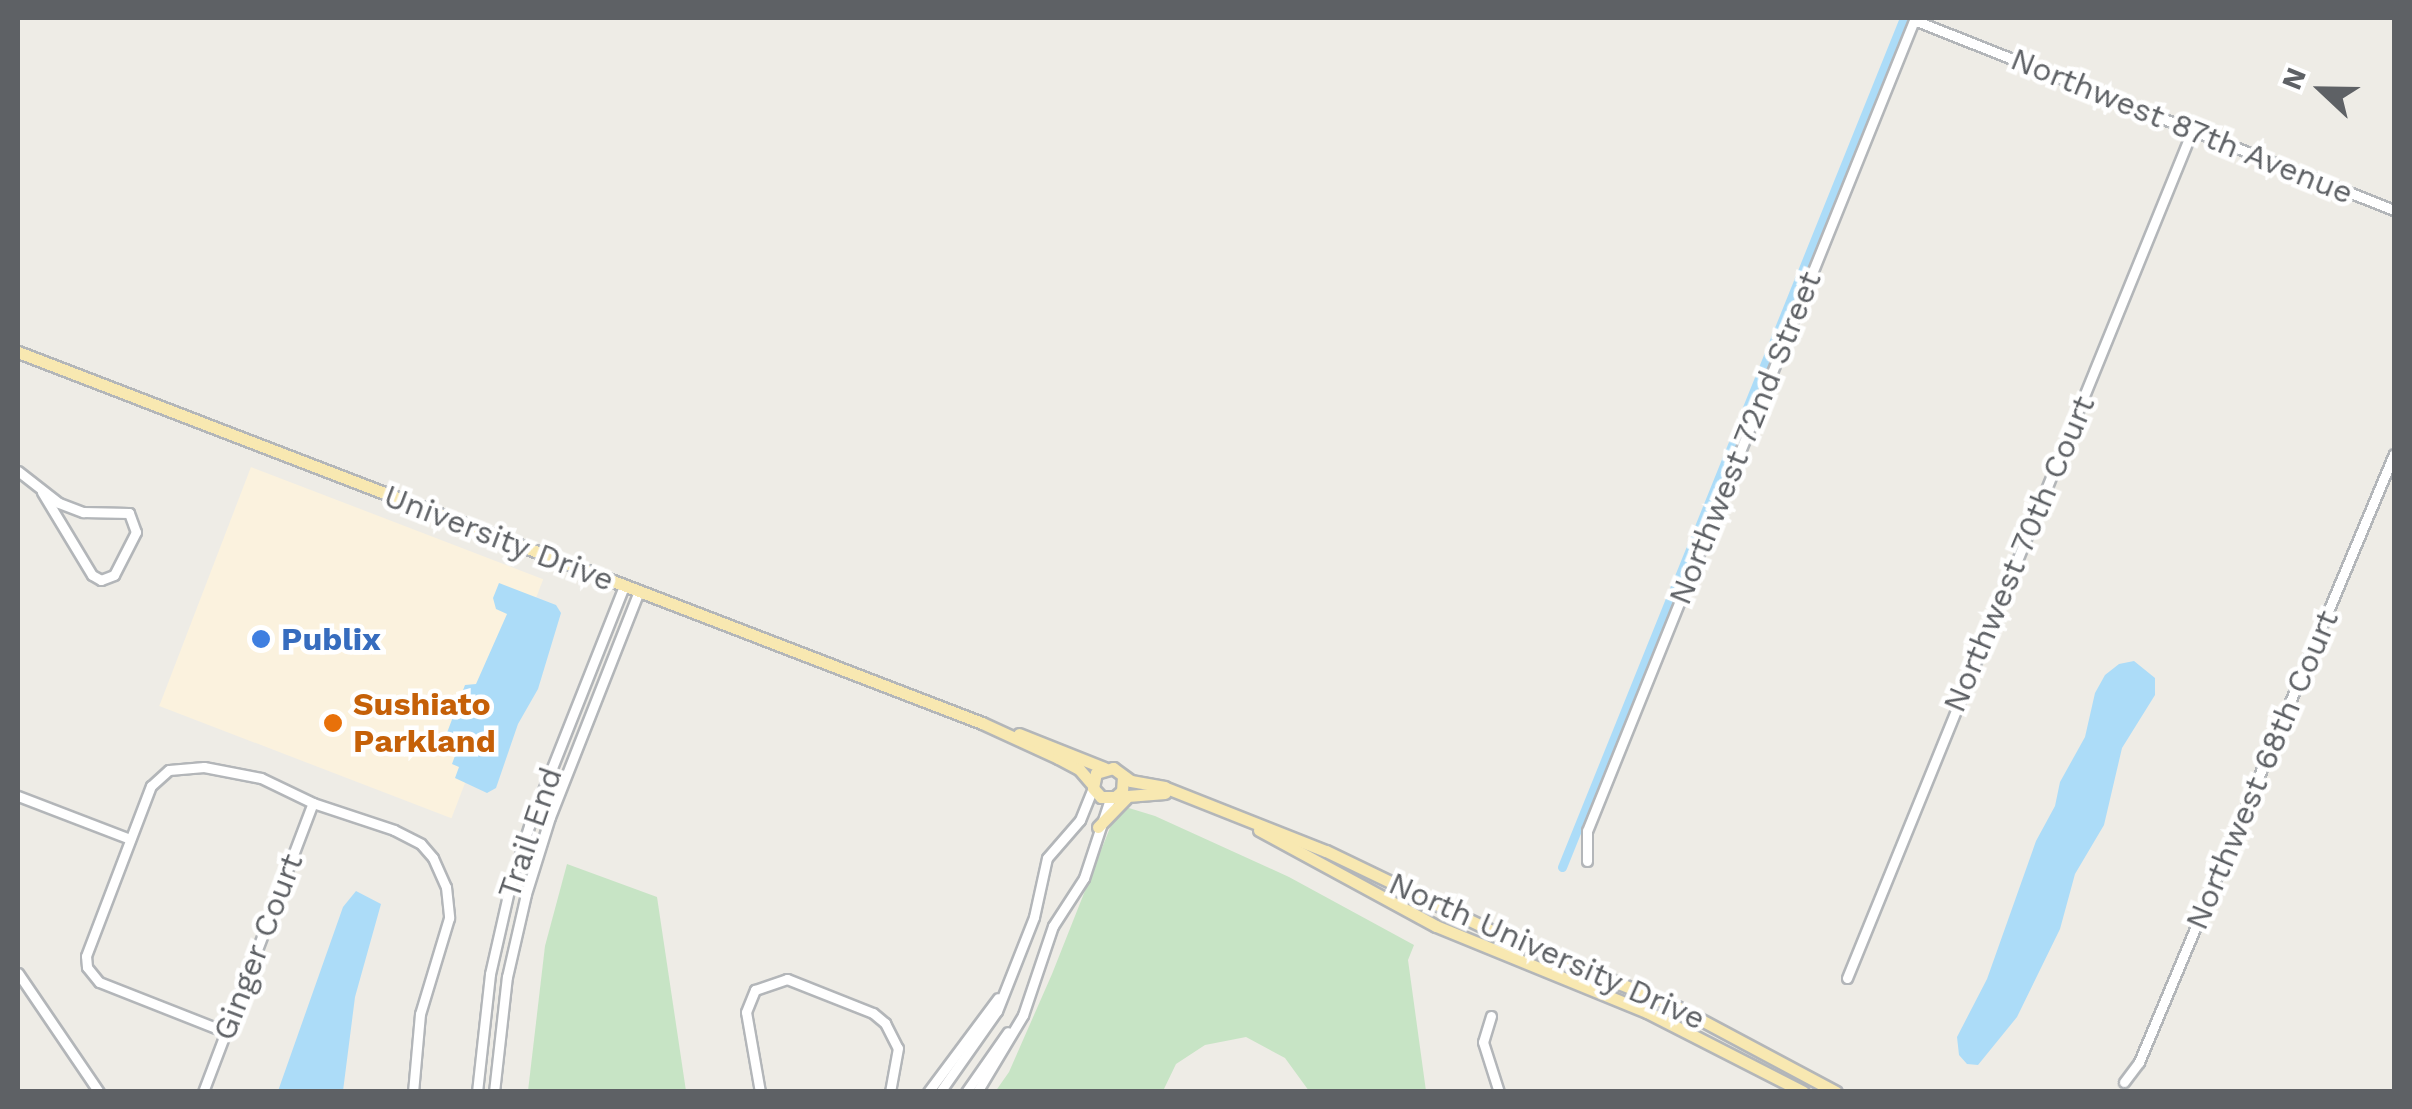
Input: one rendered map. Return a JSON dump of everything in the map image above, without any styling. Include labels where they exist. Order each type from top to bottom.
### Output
[{"type":"main road","name":"University Drive","points":[[18,352],[1104,768]]},
{"type":"main road","name":"University Drive","points":[[982,723],[1079,769],[1093,786]]},
{"type":"main road","points":[[1113,768],[1123,777],[1176,795],[1101,798],[1093,786],[1096,773],[1113,768]]},
{"type":"main road","points":[[1113,798],[1124,787],[1123,777]]},
{"type":"main road","points":[[1098,827],[1132,795]]},
{"type":"main road","name":"North University Drive","points":[[1176,795],[1326,851],[1494,932],[1678,1006],[1836,1092]]},
{"type":"main road","name":"North University Drive","points":[[1252,824],[1436,926],[1647,1012],[1803,1092]]},
{"type":"street","name":"Northwest 87th Avenue","points":[[1914,19],[2394,210]]},
{"type":"street","name":"Northwest 72nd Street","points":[[1587,860],[1587,831],[1914,19]]},
{"type":"street","name":"Northwest 70th Court","points":[[1848,978],[1939,744],[1988,636],[2192,132]]},
{"type":"street","name":"Northwest 68th Court","points":[[2124,1082],[2140,1062],[2394,454]]},
{"type":"street","points":[[18,471],[42,492],[83,512],[129,513],[136,532],[114,576],[101,580],[92,575],[42,492]]},
{"type":"street","name":"Trail End","points":[[477,1092],[490,974],[510,886],[528,826],[624,586]]},
{"type":"street","name":"Trail End","points":[[494,1092],[507,977],[526,894],[550,817],[638,591]]},
{"type":"street","points":[[226,1032],[92,976],[86,956],[158,776],[184,768],[243,772],[312,803],[408,836],[421,844],[441,872],[448,918],[420,1014],[413,1092]]},
{"type":"street","points":[[940,1092],[977,1045],[1004,990],[1041,894],[1047,858],[1080,820],[1093,786]]},
{"type":"street","points":[[18,796],[130,839]]},
{"type":"street","points":[[966,1092],[1002,1044],[1026,999],[1053,926],[1084,878],[1098,827],[1113,798]]},
{"type":"street","name":"Ginger Court","points":[[203,1092],[312,803]]},
{"type":"street","points":[[1017,958],[1037,966]]},
{"type":"street","points":[[18,973],[99,1092]]},
{"type":"street","points":[[760,1092],[746,1012],[756,990],[787,979],[873,1013],[885,1023],[898,1048],[890,1092]]},
{"type":"street","points":[[928,1092],[1004,990]]},
{"type":"street","points":[[977,1092],[1024,1015],[1026,999]]},
{"type":"street","points":[[1490,1016],[1483,1042],[1499,1092]]},
{"type":"shaded area","points":[[251,467],[543,579],[451,818],[159,706]]},
{"type":"green space","points":[[1119,805],[1155,816],[1289,877],[1414,945],[1408,960],[1426,1091],[1309,1091],[1285,1058],[1246,1037],[1205,1045],[1176,1064],[1163,1091],[995,1092],[1009,1072],[1052,974]]},
{"type":"green space","points":[[567,864],[657,897],[686,1091],[528,1091],[545,946]]},
{"type":"water","points":[[499,583],[556,605],[561,613],[538,689],[518,724],[496,788],[487,793],[455,778],[459,767],[452,764],[456,753],[442,746],[465,685],[476,684],[507,614],[496,609],[493,598]]},
{"type":"water","points":[[2134,661],[2155,678],[2155,695],[2122,748],[2104,825],[2075,874],[2060,929],[2017,1017],[1978,1065],[1967,1064],[1959,1055],[1957,1037],[1987,979],[2036,841],[2055,806],[2060,782],[2085,737],[2095,693],[2105,675],[2119,664]]},
{"type":"water","points":[[356,891],[381,904],[355,997],[343,1091],[278,1091],[343,907]]},
{"type":"waterway","points":[[1562,867],[1904,18]]},
{"type":"place","name":"Publix","points":[[261,639]]},
{"type":"place","name":"Sushiato Parkland","points":[[333,723]]}]
